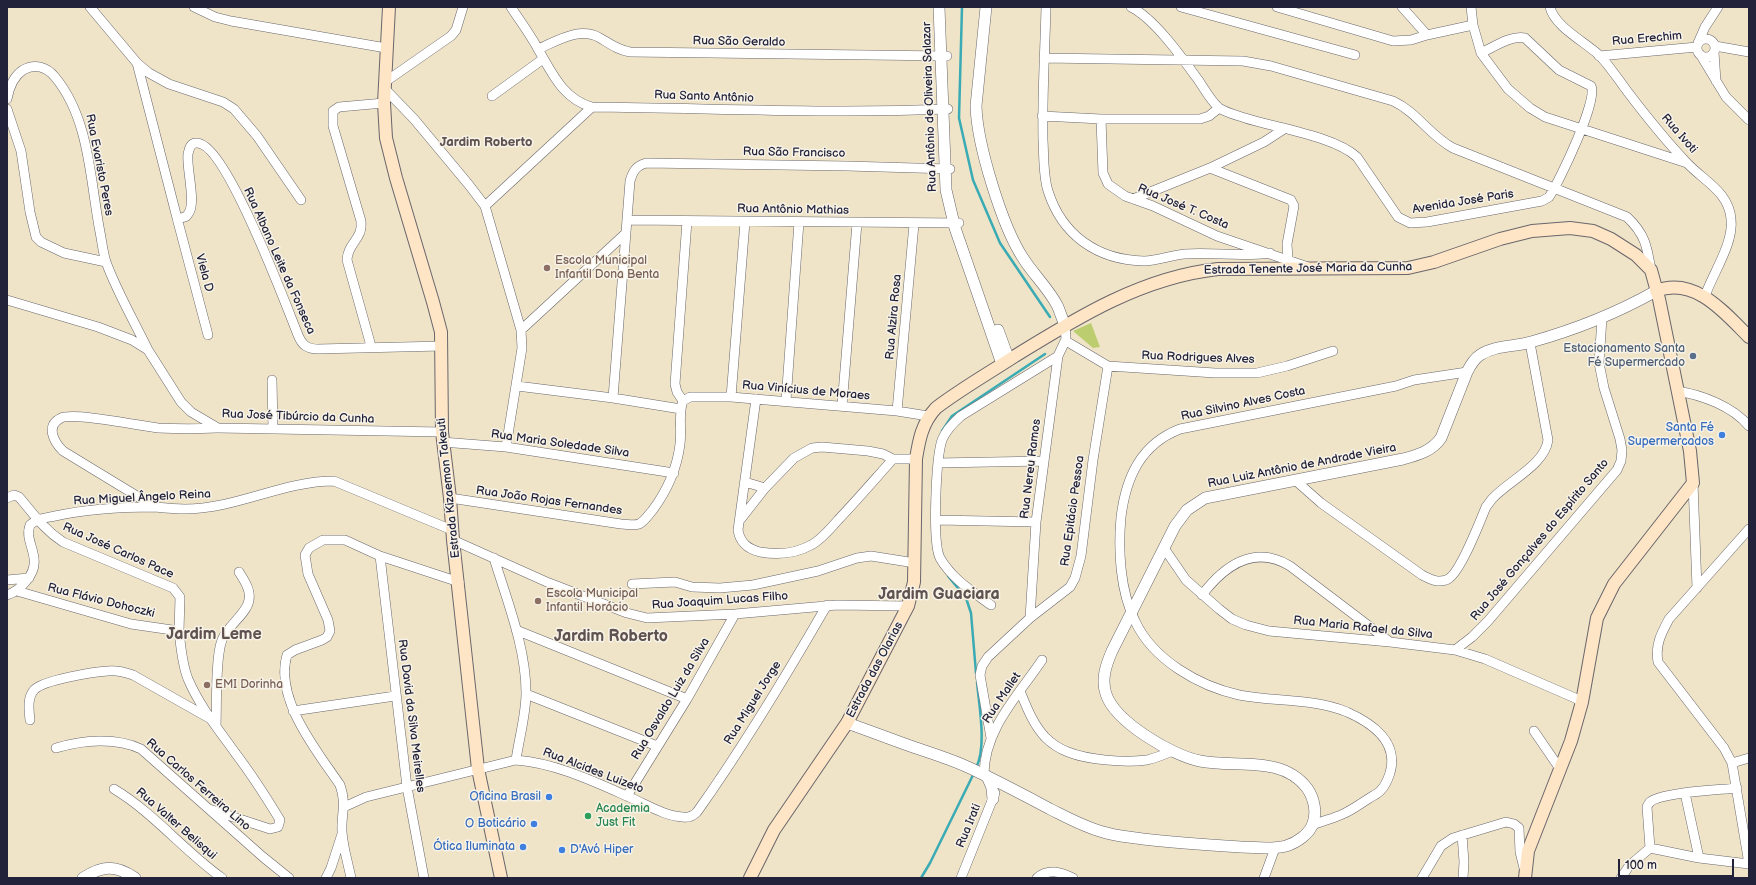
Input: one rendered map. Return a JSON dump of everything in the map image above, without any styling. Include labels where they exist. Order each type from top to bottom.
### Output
[{"type":"main road","name":"Estrada Kizaemon Takeuti","points":[[389,7],[384,104],[386,138],[441,332],[442,437],[450,498],[478,769],[501,878]]},
{"type":"main road","name":"Estrada Tenente José Maria da Cunha","points":[[1005,362],[1064,325],[1114,300],[1148,286],[1190,273],[1218,269],[1390,269],[1423,266],[1500,239],[1532,231],[1570,228],[1593,231],[1611,239],[1636,255],[1651,270]]},
{"type":"main road","points":[[1525,875],[1528,851],[1571,741],[1582,702],[1597,618],[1605,601],[1625,569],[1693,482],[1690,451],[1651,270]]},
{"type":"main road","points":[[1656,291],[1666,287],[1679,287],[1704,296],[1717,305],[1749,337]]},
{"type":"main road","name":"Estrada das Olarias","points":[[750,878],[774,830],[847,723],[908,606],[914,582],[916,460],[918,442],[928,416],[945,402],[1005,362]]},
{"type":"street","points":[[90,7],[137,63],[149,72],[169,84],[223,102],[234,109],[257,136],[301,200]]},
{"type":"street","points":[[194,7],[215,17],[231,22],[386,48]]},
{"type":"street","points":[[463,7],[456,30],[451,36],[385,86],[485,206],[522,330],[522,348],[517,386],[506,447]]},
{"type":"street","name":"Rua Santo Antônio","points":[[511,7],[538,49],[555,80],[565,92],[579,102],[592,107],[773,111],[945,109]]},
{"type":"street","name":"Rua Antônio de Oliveira Salazar","points":[[939,7],[944,57]]},
{"type":"street","name":"Rua Antônio de Oliveira Salazar","points":[[946,7],[944,57],[947,169],[946,190],[956,223],[1005,362]]},
{"type":"street","points":[[986,7],[976,106],[980,138],[1010,234],[1023,258],[1057,306],[1064,325],[1066,341]]},
{"type":"street","points":[[1046,7],[1042,116],[1044,160],[1048,190],[1056,209],[1064,223],[1073,234],[1093,249],[1113,256],[1143,261],[1186,254],[1244,255],[1270,253]]},
{"type":"street","points":[[1042,116],[1101,119],[1200,119],[1209,116],[1219,108],[1183,59],[1147,18],[1139,11],[1131,7]]},
{"type":"street","points":[[1182,7],[1354,55]]},
{"type":"street","points":[[1277,7],[1393,41],[1403,41],[1427,34],[1473,25]]},
{"type":"street","points":[[1402,7],[1427,34]]},
{"type":"street","points":[[1471,7],[1473,25],[1481,53],[1508,89],[1530,108],[1545,117],[1688,164]]},
{"type":"street","name":"Rua Ivoti","points":[[1550,7],[1551,14],[1561,24],[1600,56],[1638,105],[1688,164],[1714,186],[1725,198],[1732,220],[1729,238],[1704,296]]},
{"type":"street","points":[[1718,7],[1705,28],[1698,48],[1716,82],[1726,97],[1749,120]]},
{"type":"street","points":[[1713,16],[1709,34],[1713,46],[1716,82]]},
{"type":"street","name":"Rua São Geraldo","points":[[538,49],[578,33],[588,33],[599,37],[612,46],[630,52],[944,57]]},
{"type":"street","points":[[1481,53],[1511,39],[1518,37],[1525,38],[1558,70],[1591,86],[1593,94],[1582,129],[1554,189]]},
{"type":"street","points":[[1698,48],[1704,39],[1713,46],[1749,52]]},
{"type":"street","points":[[1698,48],[1708,57],[1713,46]]},
{"type":"street","name":"Rua Erechim","points":[[1600,56],[1698,48]]},
{"type":"street","points":[[1044,58],[1243,61],[1257,63],[1393,101],[1409,110],[1441,142],[1453,148],[1626,217],[1641,231],[1646,243],[1651,270]]},
{"type":"street","points":[[492,96],[543,59]]},
{"type":"street","points":[[386,60],[394,66],[405,70]]},
{"type":"street","points":[[137,63],[177,218]]},
{"type":"street","name":"Rua Evaristo Peres","points":[[7,99],[14,80],[21,72],[29,67],[38,66],[53,74],[72,101],[84,139],[106,262],[148,350]]},
{"type":"street","points":[[371,346],[347,260],[349,250],[360,234],[361,220],[335,138],[332,115],[335,108],[384,104]]},
{"type":"street","points":[[485,206],[592,107]]},
{"type":"street","name":"Avenida José Paris","points":[[1219,108],[1227,113],[1341,146],[1351,152],[1357,157],[1398,217],[1410,223],[1428,222],[1542,201],[1549,197],[1554,189]]},
{"type":"street","points":[[7,109],[19,144],[30,212],[36,237],[41,242],[64,253],[106,262]]},
{"type":"street","name":"Rua José T. Costa","points":[[1101,119],[1102,164],[1105,180],[1113,189],[1217,236],[1288,259],[1313,269]]},
{"type":"street","points":[[1133,199],[1210,168],[1264,142],[1284,129]]},
{"type":"street","name":"Rua Albano Leite da Fonseca","points":[[177,218],[184,218],[188,215],[191,204],[188,158],[189,150],[195,143],[202,144],[209,148],[239,198],[268,259],[300,341],[310,349],[371,346],[442,346]]},
{"type":"street","name":"Rua São Francisco","points":[[627,220],[630,181],[635,169],[646,163],[947,169]]},
{"type":"street","points":[[1210,168],[1291,200],[1294,209],[1287,244],[1288,259]]},
{"type":"street","name":"Viela D","points":[[177,218],[208,335]]},
{"type":"street","points":[[613,398],[627,220]]},
{"type":"street","name":"Rua Antônio Mathias","points":[[627,220],[914,224],[956,223]]},
{"type":"street","points":[[674,474],[680,444],[682,405],[675,384],[687,221]]},
{"type":"street","points":[[731,397],[744,222]]},
{"type":"street","points":[[786,401],[799,222]]},
{"type":"street","points":[[842,406],[857,223]]},
{"type":"street","name":"Rua Alzira Rosa","points":[[897,411],[914,224]]},
{"type":"street","points":[[522,330],[626,233]]},
{"type":"street","name":"Rua Luiz Antônio de Andrade Vieira","points":[[1313,825],[1314,805],[1311,794],[1296,776],[1285,770],[1274,767],[1202,762],[1170,752],[1142,733],[1124,718],[1113,707],[1106,693],[1104,682],[1105,668],[1131,610],[1175,526],[1184,513],[1196,502],[1205,498],[1403,459],[1421,454],[1431,449],[1441,438],[1449,421],[1467,372],[1470,366],[1480,355],[1495,349],[1530,343],[1602,318],[1656,291]]},
{"type":"street","name":"Rua José Tibúrcio da Cunha","points":[[7,300],[110,331],[132,340],[148,350],[181,402],[196,415],[218,428],[273,429],[442,437]]},
{"type":"street","name":"Rua José Gonçalves do Espírito Santo","points":[[1454,650],[1472,637],[1488,621],[1617,470],[1621,461],[1620,439],[1604,388],[1600,363],[1602,318]]},
{"type":"street","name":"Rua Nereu Ramos","points":[[1030,618],[1036,522],[1058,356],[1066,341]]},
{"type":"street","name":"Rua Rodrigues Alves","points":[[1066,341],[1108,366],[1215,373],[1257,373],[1294,365],[1333,351]]},
{"type":"street","points":[[1295,480],[1321,503],[1422,575],[1438,581],[1447,580],[1453,576],[1460,566],[1486,507],[1492,499],[1541,458],[1547,445],[1548,440],[1530,343]]},
{"type":"street","points":[[991,605],[959,581],[939,555],[937,546],[938,463],[942,441],[952,424],[969,411],[1058,356]]},
{"type":"street","name":"Rua Epitácio Pessoa","points":[[991,738],[980,675],[982,666],[988,657],[1030,618],[1070,587],[1078,569],[1108,366]]},
{"type":"street","name":"Rua Silvino Alves Costa","points":[[1313,825],[1343,814],[1381,791],[1388,780],[1393,763],[1391,750],[1383,736],[1371,725],[1336,708],[1313,703],[1240,695],[1222,690],[1198,680],[1174,665],[1152,646],[1140,631],[1134,620],[1123,580],[1120,557],[1120,531],[1123,505],[1132,476],[1142,455],[1160,438],[1180,429],[1218,420],[1396,386],[1414,380],[1467,372]]},
{"type":"street","points":[[272,380],[273,429]]},
{"type":"street","points":[[517,386],[682,405]]},
{"type":"street","points":[[1677,391],[1691,393],[1713,401],[1737,416],[1749,426]]},
{"type":"street","name":"Rua Vinícius de Moraes","points":[[682,405],[690,397],[731,397],[897,411],[928,416]]},
{"type":"street","points":[[756,399],[738,530],[741,542],[748,547],[770,553],[787,553],[799,551],[812,545],[824,536],[893,459]]},
{"type":"street","points":[[155,507],[63,451],[53,438],[52,430],[55,423],[62,418],[79,417],[158,428],[218,428]]},
{"type":"street","name":"Rua Maria Soledade Silva","points":[[442,437],[674,474]]},
{"type":"street","points":[[739,521],[766,488],[794,458],[812,448],[822,447],[868,451],[883,454],[893,459],[916,460]]},
{"type":"street","points":[[938,463],[1044,461]]},
{"type":"street","name":"Rua João Rojas Fernandes","points":[[450,498],[621,524],[638,524],[644,520],[667,488],[674,474]]},
{"type":"street","name":"Rua Miguel Ângelo Reina","points":[[37,520],[75,512],[115,508],[155,507],[186,509],[215,506],[300,485],[322,481],[334,481],[453,535]]},
{"type":"street","points":[[745,482],[766,488]]},
{"type":"street","points":[[1693,482],[1697,588]]},
{"type":"street","name":"Rua José Carlos Pace","points":[[7,498],[14,495],[21,500],[52,536],[63,542],[173,588],[180,597],[179,631]]},
{"type":"street","points":[[7,594],[17,592],[29,578],[35,564],[29,528],[32,523],[37,520]]},
{"type":"street","points":[[937,520],[1036,522]]},
{"type":"street","points":[[1650,848],[1699,858],[1749,864],[1732,763],[1724,748],[1658,662],[1657,644],[1669,618],[1749,529]]},
{"type":"street","name":"Rua Joaquim Lucas Filho","points":[[453,535],[494,558],[550,583],[638,616],[664,618],[862,604],[908,606]]},
{"type":"street","points":[[326,878],[331,868],[342,834],[344,807],[343,795],[340,785],[293,712],[285,679],[285,662],[287,655],[327,637],[331,627],[308,574],[305,561],[306,551],[323,540],[345,540],[380,556],[459,582]]},
{"type":"street","name":"Rua Maria Rafael da Silva","points":[[1164,548],[1186,580],[1202,595],[1232,618],[1256,629],[1390,642],[1454,650],[1484,660],[1582,702]]},
{"type":"street","name":"Rua David da Silva Meirelles","points":[[380,556],[395,696],[407,787],[424,878]]},
{"type":"street","points":[[632,584],[675,582],[692,587],[720,588],[753,585],[818,571],[857,558],[871,556],[915,563]]},
{"type":"street","points":[[1202,595],[1221,574],[1232,566],[1256,557],[1273,557],[1290,566],[1390,642]]},
{"type":"street","points":[[494,558],[516,630],[522,658],[526,694],[516,760]]},
{"type":"street","points":[[216,726],[220,644],[228,629],[244,610],[249,599],[247,586],[239,572]]},
{"type":"street","points":[[7,580],[29,578]]},
{"type":"street","name":"Rua Flávio Dohoczki","points":[[17,592],[131,624],[179,631]]},
{"type":"street","name":"Rua Miguel Jorge","points":[[697,812],[793,663],[827,606]]},
{"type":"street","name":"Rua Osvaldo Luiz da Silva","points":[[627,796],[687,699],[735,614]]},
{"type":"street","points":[[516,630],[687,699]]},
{"type":"street","points":[[179,631],[184,665],[189,680],[209,718],[257,783],[280,820],[278,827],[270,829],[209,809]]},
{"type":"street","name":"Rua Mallet","points":[[984,775],[984,762],[991,738],[1005,712],[1042,660]]},
{"type":"street","points":[[30,720],[30,697],[33,691],[40,685],[107,671],[124,672],[133,675],[209,718]]},
{"type":"street","points":[[1020,691],[1029,714],[1038,727],[1056,746],[1068,752],[1101,759],[1147,760],[1170,752]]},
{"type":"street","points":[[526,694],[657,746]]},
{"type":"street","points":[[293,712],[395,696]]},
{"type":"street","points":[[847,723],[967,766],[984,775],[999,790]]},
{"type":"street","points":[[1534,731],[1560,769]]},
{"type":"street","name":"Rua Carlos Ferreira Lino","points":[[56,748],[96,741],[131,744],[141,749],[289,878]]},
{"type":"street","points":[[1732,763],[1749,758]]},
{"type":"street","name":"Rua Alcides Luizeto","points":[[478,769],[516,760],[533,761],[550,766],[627,796],[667,814],[684,817],[693,816],[697,812]]},
{"type":"street","points":[[344,807],[366,797],[478,769]]},
{"type":"street","points":[[984,775],[992,788],[1076,823],[1104,832],[1178,843],[1275,848],[1294,843],[1308,832],[1313,825]]},
{"type":"street","points":[[1650,848],[1647,807],[1650,802],[1661,797],[1685,793],[1737,788]]},
{"type":"street","name":"Rua Valter Belisqui","points":[[114,789],[139,805],[203,864],[222,878]]},
{"type":"street","name":"Rua Irati","points":[[961,878],[999,790]]},
{"type":"street","points":[[1685,793],[1699,858]]},
{"type":"street","points":[[1422,878],[1441,846],[1462,835],[1506,822],[1514,824],[1519,828],[1520,852],[1525,875]]},
{"type":"street","points":[[342,834],[351,878]]},
{"type":"street","points":[[1462,835],[1464,862],[1463,878]]},
{"type":"street","points":[[1264,878],[1275,848]]},
{"type":"street","points":[[1621,878],[1629,866],[1650,848]]},
{"type":"street","points":[[82,878],[96,871],[111,868],[127,873],[134,878]]},
{"type":"street","points":[[1037,878],[1051,871],[1063,873],[1073,878]]},
{"type":"green space","points":[[1091,323],[1100,347],[1093,348],[1073,331]]},
{"type":"waterway","points":[[962,7],[959,118],[973,180],[1000,243],[1050,317]]},
{"type":"waterway","points":[[942,431],[952,416],[1045,354]]},
{"type":"waterway","points":[[948,576],[966,598],[971,613],[976,673]]},
{"type":"waterway","points":[[976,768],[981,749],[982,737],[977,682]]},
{"type":"waterway","points":[[921,878],[930,863],[974,773]]},
{"type":"place","name":"Escola Municipal Infantil Dona Benta","points":[[547,268]]},
{"type":"place","name":"Estacionamento Santa Fé Supermercado","points":[[1693,356]]},
{"type":"place","name":"Santa Fé Supermercados","points":[[1722,435]]},
{"type":"place","name":"Escola Municipal Infantil Horácio","points":[[538,601]]},
{"type":"place","name":"EMI Dorinha","points":[[207,685]]},
{"type":"place","name":"Oficina Brasil","points":[[549,797]]},
{"type":"place","name":"Academia Just Fit","points":[[588,816]]},
{"type":"place","name":"O Boticário","points":[[534,824]]},
{"type":"place","name":"Ótica Iluminata","points":[[523,847]]},
{"type":"place","name":"D'Avó Hiper","points":[[562,850]]},
{"type":"district","name":"Jardim Roberto","points":[[486,143]]},
{"type":"district","name":"Jardim Guaciara","points":[[939,595]]},
{"type":"district","name":"Jardim Leme","points":[[214,635]]},
{"type":"district","name":"Jardim Roberto","points":[[611,637]]}]
